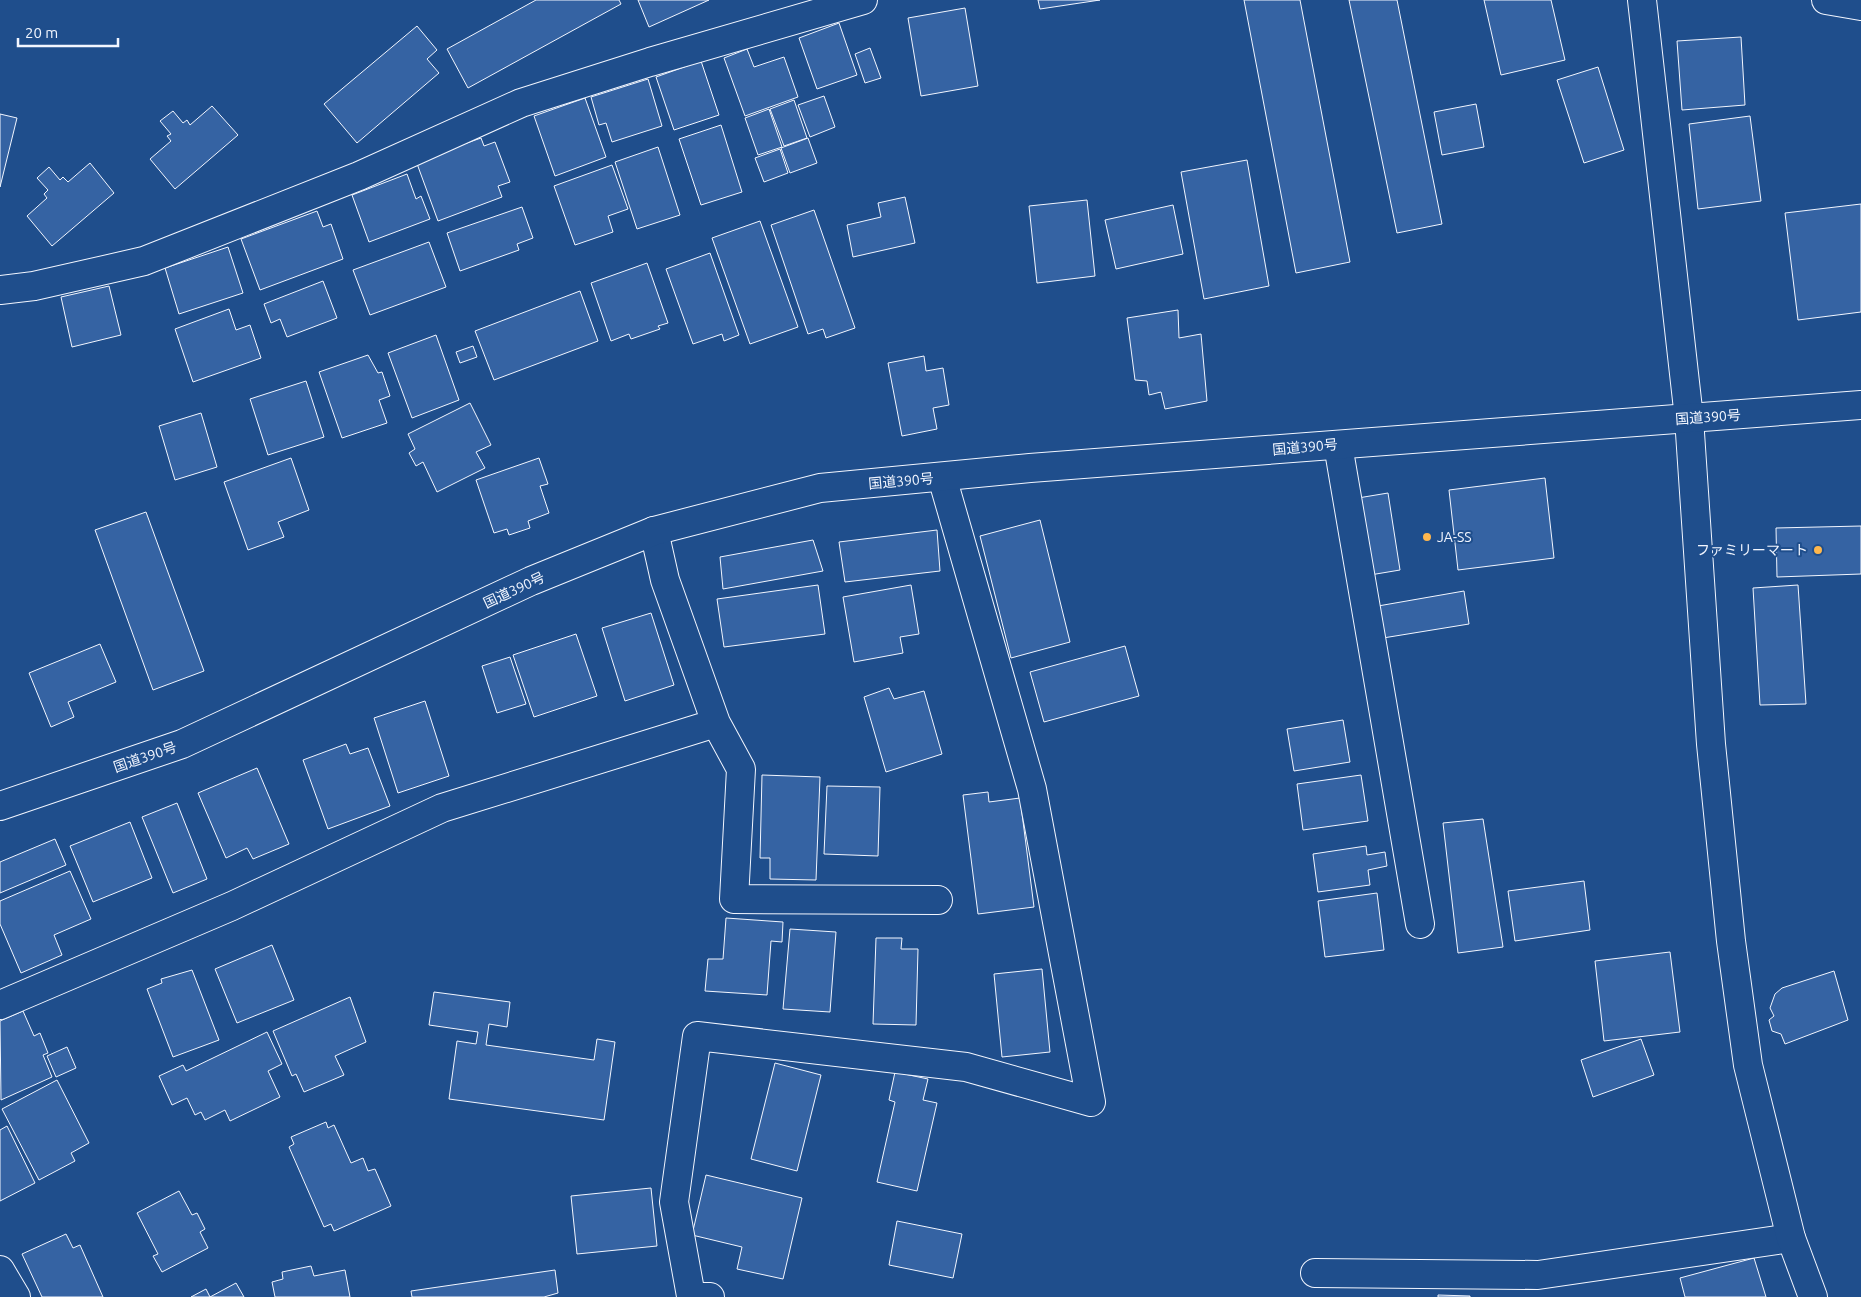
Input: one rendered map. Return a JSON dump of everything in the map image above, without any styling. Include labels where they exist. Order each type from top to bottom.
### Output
[{"type":"main road","points":[[0,290],[34,286],[144,261],[359,176],[521,103],[863,0]]},
{"type":"main road","points":[[1642,0],[1689,418],[1712,744],[1731,941],[1748,1065],[1791,1238],[1813,1297]]},
{"type":"main road","points":[[1826,0],[1861,6]]},
{"type":"main road","name":"国道390号","points":[[0,806],[182,744],[532,581],[654,531],[820,488],[1030,468],[1861,405]]},
{"type":"main road","points":[[1338,445],[1420,924]]},
{"type":"main road","points":[[710,1297],[691,1296],[674,1202],[696,1036],[966,1067],[1091,1102],[1032,790],[942,477]]},
{"type":"main road","points":[[654,531],[665,580],[716,723],[741,769],[734,899],[938,900]]},
{"type":"main road","points":[[0,1005],[232,906],[442,808],[716,723]]},
{"type":"main road","points":[[1315,1273],[1538,1275],[1791,1238]]},
{"type":"main road","points":[[0,1270],[16,1297]]},
{"type":"building","points":[[536,0],[619,0],[621,4],[468,88],[447,49]]},
{"type":"building","points":[[638,0],[709,0],[649,27]]},
{"type":"building","points":[[1038,0],[1100,0],[1040,9]]},
{"type":"building","points":[[1244,0],[1300,0],[1350,262],[1296,273]]},
{"type":"building","points":[[1349,0],[1397,0],[1442,224],[1397,233]]},
{"type":"building","points":[[1484,0],[1551,0],[1565,60],[1501,75]]},
{"type":"building","points":[[965,8],[978,86],[921,96],[908,18]]},
{"type":"building","points":[[839,23],[857,75],[817,89],[799,38]]},
{"type":"building","points":[[417,26],[437,50],[427,59],[439,73],[357,143],[324,104]]},
{"type":"building","points":[[1741,37],[1745,105],[1682,110],[1677,41]]},
{"type":"building","points":[[870,48],[881,78],[865,83],[855,54]]},
{"type":"building","points":[[747,49],[754,67],[784,57],[798,97],[745,116],[724,58]]},
{"type":"building","points":[[701,61],[719,115],[674,130],[656,77]]},
{"type":"building","points":[[1598,67],[1624,150],[1584,163],[1557,80]]},
{"type":"building","points":[[648,79],[662,126],[612,142],[606,123],[599,125],[591,97]]},
{"type":"building","points":[[824,96],[835,127],[810,137],[798,105]]},
{"type":"building","points":[[585,98],[606,157],[555,176],[534,116]]},
{"type":"building","points":[[794,100],[807,138],[784,146],[770,109]]},
{"type":"building","points":[[1476,104],[1484,147],[1442,155],[1434,112]]},
{"type":"building","points":[[212,106],[238,135],[175,189],[150,159],[171,141],[167,136],[171,134],[160,121],[173,111],[183,123],[187,120],[190,125]]},
{"type":"building","points":[[769,109],[782,147],[758,155],[745,118]]},
{"type":"building","points":[[0,114],[17,118],[0,187]]},
{"type":"building","points":[[1750,116],[1761,201],[1698,209],[1689,124]]},
{"type":"building","points":[[721,125],[742,192],[701,205],[679,139]]},
{"type":"building","points":[[481,138],[484,146],[495,142],[510,182],[498,186],[502,197],[438,221],[416,161]]},
{"type":"building","points":[[808,138],[817,163],[790,173],[781,148]]},
{"type":"building","points":[[658,147],[680,215],[637,229],[615,162]]},
{"type":"building","points":[[780,149],[788,173],[764,182],[755,158]]},
{"type":"building","points":[[1247,160],[1269,286],[1204,299],[1181,172]]},
{"type":"building","points":[[90,163],[114,193],[52,246],[27,216],[47,198],[44,194],[48,190],[37,178],[49,167],[60,180],[63,177],[68,182]]},
{"type":"building","points":[[612,165],[628,209],[608,216],[613,232],[575,245],[554,186]]},
{"type":"building","points":[[407,174],[416,199],[421,196],[430,219],[369,242],[352,195]]},
{"type":"building","points":[[905,197],[915,243],[853,257],[847,225],[881,217],[878,203]]},
{"type":"building","points":[[1087,200],[1095,276],[1037,283],[1029,206]]},
{"type":"building","points":[[1861,204],[1861,312],[1798,320],[1785,213]]},
{"type":"building","points":[[1173,205],[1183,254],[1116,269],[1105,220]]},
{"type":"building","points":[[522,207],[533,238],[517,244],[519,250],[460,271],[447,233]]},
{"type":"building","points":[[814,210],[855,328],[826,338],[823,329],[808,334],[771,225]]},
{"type":"building","points":[[317,211],[323,227],[331,224],[343,259],[260,290],[241,239]]},
{"type":"building","points":[[760,221],[798,327],[750,344],[712,238]]},
{"type":"building","points":[[429,242],[446,287],[370,315],[353,270]]},
{"type":"building","points":[[228,247],[243,293],[179,314],[165,268]]},
{"type":"building","points":[[710,253],[739,335],[724,341],[722,334],[693,344],[666,269]]},
{"type":"building","points":[[647,263],[668,323],[658,326],[660,329],[631,339],[629,334],[611,341],[591,283]]},
{"type":"building","points":[[323,281],[337,318],[287,337],[280,319],[271,323],[264,304]]},
{"type":"building","points":[[109,286],[121,335],[72,347],[61,297]]},
{"type":"building","points":[[580,291],[598,341],[494,380],[475,331]]},
{"type":"building","points":[[229,309],[236,330],[250,325],[261,358],[193,382],[175,329]]},
{"type":"building","points":[[1178,310],[1179,338],[1201,334],[1207,401],[1165,409],[1161,392],[1149,395],[1147,381],[1135,380],[1127,318]]},
{"type":"building","points":[[436,335],[459,400],[412,418],[388,353]]},
{"type":"building","points":[[473,346],[477,357],[460,363],[456,352]]},
{"type":"building","points":[[368,355],[378,373],[382,372],[390,396],[379,400],[387,423],[342,438],[319,372]]},
{"type":"building","points":[[924,356],[926,371],[943,368],[949,405],[933,408],[937,429],[902,436],[888,363]]},
{"type":"building","points":[[306,381],[324,437],[268,455],[250,399]]},
{"type":"building","points":[[470,403],[491,445],[476,452],[485,468],[437,492],[423,462],[416,466],[409,453],[415,449],[408,434]]},
{"type":"building","points":[[201,413],[217,467],[175,480],[159,426]]},
{"type":"building","points":[[291,458],[309,510],[278,522],[284,537],[248,550],[224,482]]},
{"type":"building","points":[[539,458],[548,484],[540,486],[549,513],[528,521],[530,528],[509,535],[507,529],[494,533],[476,480]]},
{"type":"building","points":[[1545,478],[1554,558],[1458,570],[1449,490]]},
{"type":"building","points":[[1388,493],[1400,570],[1370,575],[1358,498]]},
{"type":"building","points":[[146,512],[204,671],[153,690],[95,530]]},
{"type":"building","points":[[1040,520],[1070,642],[1011,658],[980,536]]},
{"type":"building","points":[[1861,526],[1861,574],[1777,577],[1776,528]]},
{"type":"building","points":[[937,530],[940,571],[845,582],[839,542]]},
{"type":"building","points":[[813,540],[823,571],[723,589],[720,557]]},
{"type":"building","points":[[818,585],[825,634],[724,647],[717,599]]},
{"type":"building","points":[[911,585],[919,634],[900,637],[903,653],[854,662],[843,597]]},
{"type":"building","points":[[1798,585],[1806,704],[1760,705],[1753,588]]},
{"type":"building","points":[[1464,591],[1469,624],[1383,638],[1378,606]]},
{"type":"building","points":[[651,613],[674,685],[625,701],[602,628]]},
{"type":"building","points":[[576,634],[597,696],[534,717],[513,655]]},
{"type":"building","points":[[100,644],[116,682],[68,702],[74,717],[51,727],[29,673]]},
{"type":"building","points":[[1125,646],[1139,696],[1044,722],[1030,672]]},
{"type":"building","points":[[510,657],[526,704],[497,713],[482,666]]},
{"type":"building","points":[[889,688],[894,699],[924,691],[942,754],[886,772],[864,697]]},
{"type":"building","points":[[425,701],[449,776],[398,793],[374,718]]},
{"type":"building","points":[[1343,720],[1350,762],[1294,771],[1287,729]]},
{"type":"building","points":[[346,744],[350,754],[368,748],[390,806],[328,829],[303,760]]},
{"type":"building","points":[[257,768],[289,844],[253,859],[247,848],[226,858],[198,793]]},
{"type":"building","points":[[762,775],[820,777],[816,880],[770,879],[770,858],[760,858]]},
{"type":"building","points":[[1361,775],[1368,821],[1303,830],[1297,784]]},
{"type":"building","points":[[827,786],[880,787],[878,856],[824,854]]},
{"type":"building","points":[[988,792],[989,802],[1020,798],[1034,907],[978,914],[963,795]]},
{"type":"building","points":[[177,803],[207,879],[173,893],[142,817]]},
{"type":"building","points":[[1483,819],[1503,947],[1458,953],[1443,823]]},
{"type":"building","points":[[130,822],[152,878],[93,902],[70,846]]},
{"type":"building","points":[[55,839],[66,865],[0,893],[0,862]]},
{"type":"building","points":[[1366,846],[1367,855],[1385,852],[1387,866],[1368,870],[1370,885],[1318,892],[1313,854]]},
{"type":"building","points":[[70,871],[91,919],[54,935],[62,955],[21,973],[0,924],[0,901]]},
{"type":"building","points":[[1584,881],[1590,930],[1515,941],[1508,891]]},
{"type":"building","points":[[1377,893],[1384,950],[1325,957],[1318,901]]},
{"type":"building","points":[[726,918],[783,922],[782,942],[771,941],[767,995],[705,991],[708,959],[723,959]]},
{"type":"building","points":[[790,929],[836,932],[830,1012],[783,1009]]},
{"type":"building","points":[[876,938],[902,938],[901,949],[918,949],[916,1025],[873,1024]]},
{"type":"building","points":[[272,945],[294,1000],[237,1023],[215,969]]},
{"type":"building","points":[[1670,952],[1680,1032],[1604,1041],[1595,961]]},
{"type":"building","points":[[1042,969],[1050,1052],[1002,1057],[994,974]]},
{"type":"building","points":[[192,970],[219,1040],[173,1057],[147,989],[162,983],[161,979]]},
{"type":"building","points":[[1834,971],[1848,1020],[1785,1044],[1781,1034],[1772,1031],[1769,1020],[1774,1016],[1770,1008],[1775,994],[1782,988]]},
{"type":"building","points":[[434,992],[510,1002],[507,1027],[489,1024],[486,1045],[594,1060],[597,1039],[615,1042],[604,1120],[449,1099],[457,1041],[476,1044],[478,1032],[429,1025]]},
{"type":"building","points":[[350,997],[366,1042],[335,1056],[344,1075],[304,1092],[296,1074],[292,1076],[273,1031]]},
{"type":"building","points":[[23,1011],[34,1036],[40,1033],[48,1053],[43,1055],[52,1077],[1,1100],[0,1021]]},
{"type":"building","points":[[267,1032],[282,1064],[268,1071],[280,1097],[230,1121],[225,1110],[205,1120],[201,1112],[195,1115],[187,1098],[172,1105],[159,1076],[183,1065],[186,1071]]},
{"type":"building","points":[[1641,1039],[1654,1075],[1593,1097],[1581,1060]]},
{"type":"building","points":[[67,1047],[76,1068],[56,1077],[47,1056]]},
{"type":"building","points":[[775,1063],[821,1075],[797,1171],[751,1159]]},
{"type":"building","points":[[895,1072],[928,1079],[923,1100],[937,1103],[917,1191],[877,1182],[895,1102],[889,1100]]},
{"type":"building","points":[[57,1080],[89,1143],[71,1153],[75,1161],[39,1180],[2,1109]]},
{"type":"building","points":[[326,1122],[328,1128],[334,1125],[351,1163],[363,1158],[368,1171],[375,1169],[391,1206],[334,1231],[331,1224],[324,1227],[289,1147],[294,1144],[291,1137]]},
{"type":"building","points":[[7,1126],[35,1183],[0,1201],[0,1130]]},
{"type":"building","points":[[706,1175],[802,1198],[783,1279],[737,1269],[742,1247],[692,1235]]},
{"type":"building","points":[[651,1188],[657,1246],[577,1254],[571,1196]]},
{"type":"building","points":[[179,1191],[192,1215],[197,1213],[205,1229],[200,1232],[208,1248],[162,1272],[153,1256],[158,1254],[137,1213]]},
{"type":"building","points":[[897,1221],[962,1234],[953,1278],[889,1265]]},
{"type":"building","points":[[66,1234],[73,1248],[80,1245],[103,1297],[42,1297],[22,1254]]},
{"type":"building","points":[[1754,1258],[1766,1297],[1685,1297],[1680,1278]]},
{"type":"building","points":[[311,1266],[314,1276],[345,1270],[350,1297],[275,1297],[272,1282],[283,1279],[282,1272]]},
{"type":"building","points":[[555,1270],[558,1293],[544,1297],[412,1297],[411,1291]]},
{"type":"building","points":[[236,1283],[244,1297],[210,1297]]},
{"type":"building","points":[[206,1289],[210,1297],[191,1297]]},
{"type":"building","points":[[1438,1295],[1470,1296],[1470,1297],[1438,1297]]},
{"type":"place","name":"JA-SS","points":[[1427,537]]},
{"type":"place","name":"ファミリーマート","points":[[1818,550]]}]
